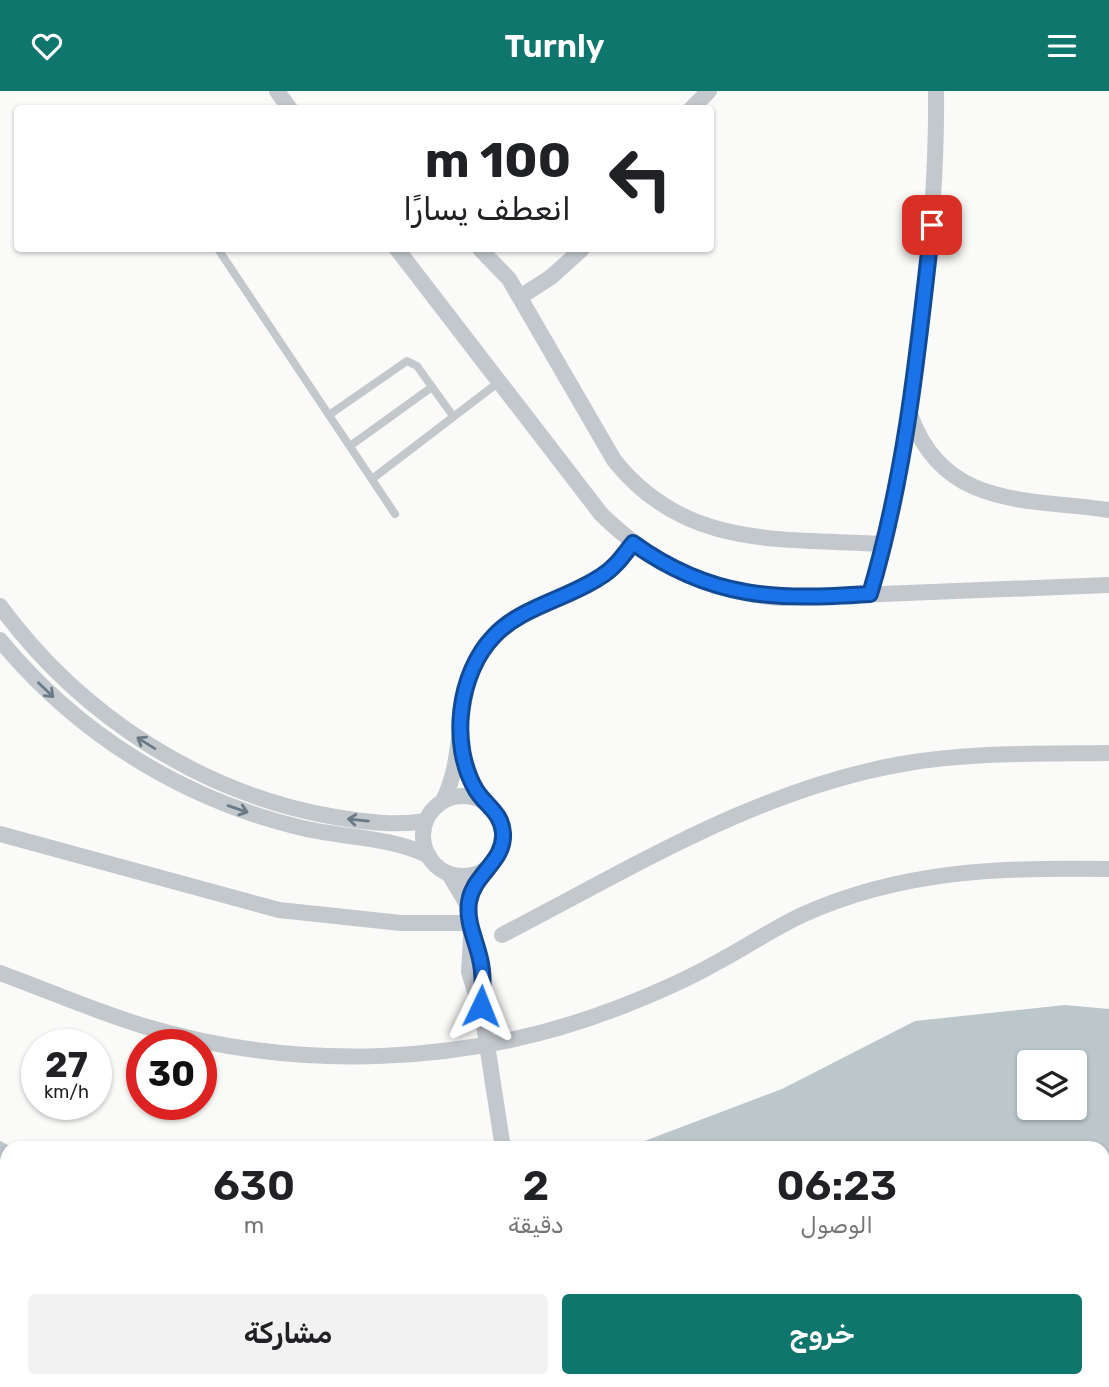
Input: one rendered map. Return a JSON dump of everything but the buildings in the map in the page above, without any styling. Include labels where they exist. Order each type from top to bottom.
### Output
[{"type":"street","points":[[695,105],[709,91]]},
{"type":"street","points":[[870,594],[885,544],[911,415],[935,201],[936,91]]},
{"type":"street","points":[[399,252],[587,498],[633,543],[687,576],[743,594],[793,599],[1109,585]]},
{"type":"street","points":[[483,252],[501,269],[520,297],[614,460],[636,485],[660,505],[697,524],[739,535],[885,544]]},
{"type":"street","points":[[520,297],[551,277],[579,252]]},
{"type":"street","points":[[911,415],[932,456],[953,477],[977,490],[1002,497],[1109,510]]},
{"type":"street","points":[[429,856],[423,839],[426,821],[443,801],[454,777],[460,746],[460,723],[472,675],[481,653],[494,635],[513,620],[602,577],[633,543]]},
{"type":"street","points":[[0,605],[36,650],[82,696],[120,726],[181,763],[260,798],[301,810],[389,824],[426,821]]},
{"type":"street","points":[[0,640],[32,677],[70,712],[108,741],[184,787],[222,804],[281,823],[404,846],[429,856],[449,874],[468,906]]},
{"type":"street","points":[[460,746],[475,789],[498,815],[503,833],[496,858],[473,887],[468,906],[482,970],[481,1006],[502,1141]]},
{"type":"street","points":[[502,935],[707,829],[777,800],[840,779],[899,764],[955,757],[1109,753]]},
{"type":"street","points":[[443,801],[460,796],[485,803]]},
{"type":"street","points":[[0,834],[279,910],[471,929]]},
{"type":"street","points":[[0,973],[148,1027],[241,1047],[369,1056],[416,1055],[487,1045],[552,1031],[615,1009],[691,976],[798,917],[856,894],[897,882],[981,869],[1109,869]]},
{"type":"street","points":[[449,874],[467,876],[484,871]]},
{"type":"lane","points":[[220,252],[395,514]]},
{"type":"lane","points":[[329,415],[407,361],[414,363],[453,416]]},
{"type":"lane","points":[[372,479],[499,382]]},
{"type":"lane","points":[[350,446],[432,387]]},
{"type":"shaded area","points":[[1065,1005],[1109,1009],[1109,1141],[645,1141],[782,1089],[915,1021]]},
{"type":"route","points":[[481,1006],[482,970],[471,935],[468,906],[473,887],[496,858],[503,842],[498,815],[475,789],[460,746],[464,702],[481,653],[494,635],[513,620],[602,577],[633,543],[687,576],[743,594],[804,599],[870,594],[892,518],[907,441],[932,225]]}]
